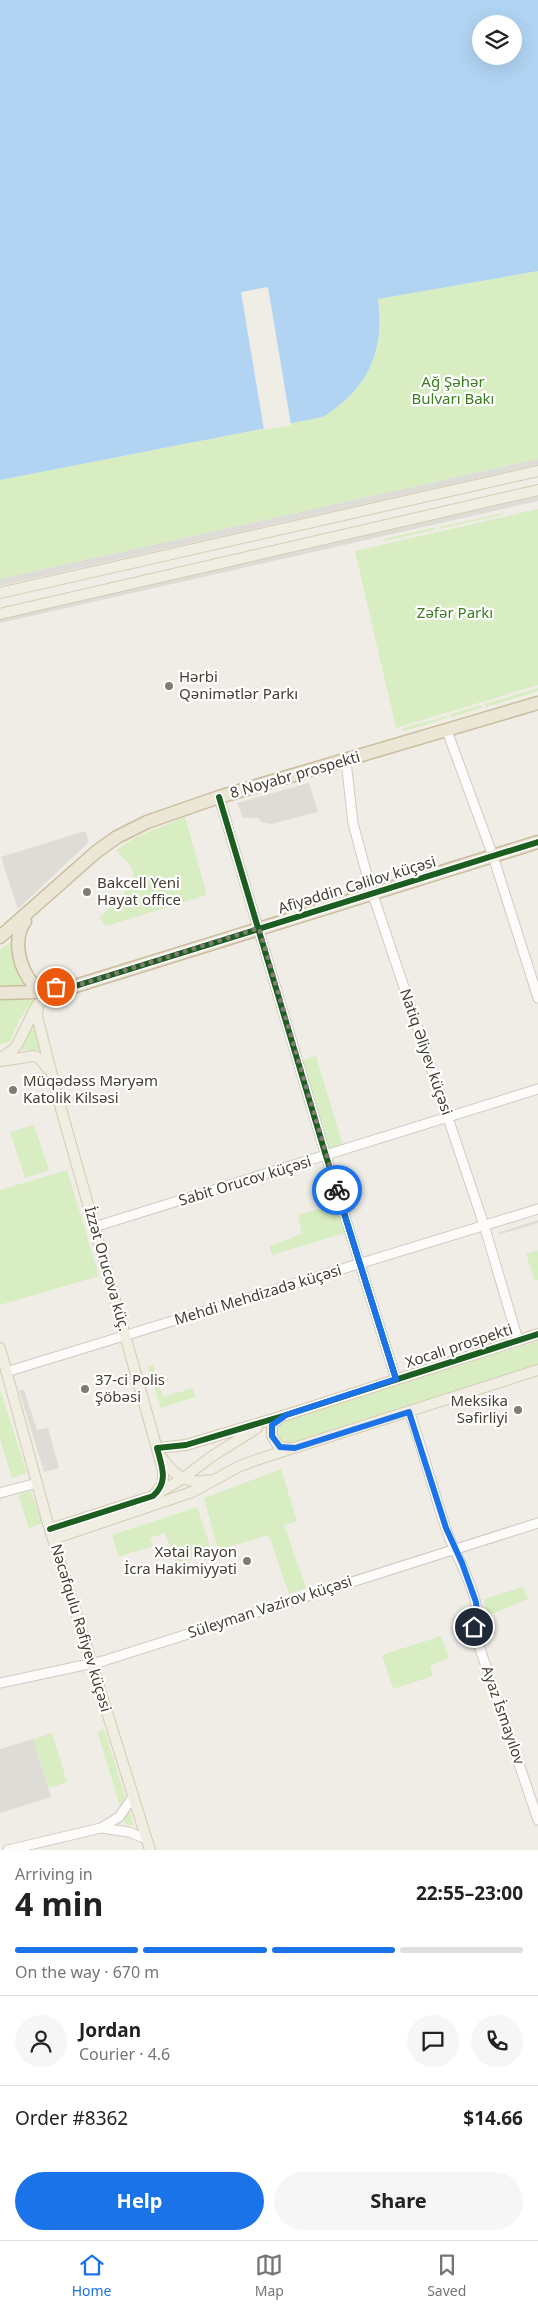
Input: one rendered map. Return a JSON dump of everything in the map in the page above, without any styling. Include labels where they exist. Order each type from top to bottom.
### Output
[{"type":"highway","name":"8 Noyabr prospekti","points":[[0,937],[34,909],[84,862],[118,837],[147,822],[219,797],[538,703]]},
{"type":"highway","name":"Afiyəddin Cəlilov küçəsi","points":[[69,988],[538,842]]},
{"type":"highway","points":[[34,909],[19,929],[17,937],[18,949],[26,974],[37,986],[69,988]]},
{"type":"highway","points":[[0,993],[69,988]]},
{"type":"main road","points":[[0,593],[538,471]]},
{"type":"main road","points":[[0,614],[538,490]]},
{"type":"main road","points":[[0,1060],[17,1045],[38,1004],[51,995],[69,988]]},
{"type":"main road","name":"İzzət Orucova küç.","points":[[38,1004],[38,1022],[51,1073],[126,1335],[164,1477],[160,1490],[153,1496]]},
{"type":"main road","points":[[0,1060],[34,1056],[39,1058],[51,1073]]},
{"type":"main road","name":"Xocalı prospekti","points":[[157,1448],[186,1445],[538,1334]]},
{"type":"main road","name":"Nəcəfqulu Rəfiyev küçəsi","points":[[0,1348],[36,1483],[150,1850]]},
{"type":"main road","points":[[53,1539],[192,1492],[238,1467],[538,1370]]},
{"type":"main road","points":[[286,1415],[272,1425],[272,1436],[280,1447],[295,1448]]},
{"type":"main road","name":"Xocalı prospekti","points":[[50,1528],[153,1496],[182,1479],[240,1438],[286,1415]]},
{"type":"main road","points":[[157,1448],[168,1466],[192,1492]]},
{"type":"main road","points":[[182,1479],[198,1482],[217,1478]]},
{"type":"street","points":[[448,731],[534,967],[538,998]]},
{"type":"street","name":"Natiq Əliyev küçəsi","points":[[346,761],[353,823],[374,893],[484,1226],[518,1340]]},
{"type":"street","points":[[219,797],[326,1156],[396,1379]]},
{"type":"street","name":"Sabit Orucov küçəsi","points":[[94,1227],[538,1089]]},
{"type":"street","name":"Mehdi Mehdizadə küçəsi","points":[[6,1372],[538,1209]]},
{"type":"street","name":"Ayaz İsmayılov","points":[[409,1412],[446,1528],[476,1602],[477,1615],[474,1627],[476,1638],[538,1820]]},
{"type":"street","points":[[0,1493],[36,1483]]},
{"type":"street","name":"Süleyman Vəzirov küçəsi","points":[[0,1683],[92,1664],[538,1523]]},
{"type":"street","points":[[8,1850],[101,1828],[119,1817],[133,1797]]},
{"type":"street","points":[[101,1828],[129,1832],[146,1839]]},
{"type":"green space","name":"Ağ Şəhər Bulvarı Bakı","points":[[538,271],[538,459],[0,579],[0,480],[323,417],[352,394],[370,367],[376,352],[379,336],[378,299]]},
{"type":"green space","name":"Zəfər Parkı","points":[[538,509],[538,685],[396,728],[355,551]]},
{"type":"green space","points":[[503,513],[502,515],[439,529],[439,527]]},
{"type":"green space","points":[[436,527],[435,530],[384,541],[384,539]]},
{"type":"green space","points":[[538,688],[538,691],[486,707],[485,704]]},
{"type":"green space","points":[[481,705],[482,708],[451,717],[450,714]]},
{"type":"green space","points":[[447,716],[447,718],[404,731],[403,728]]},
{"type":"green space","points":[[185,817],[207,895],[106,926],[99,918],[127,891],[133,878],[130,866],[116,850],[136,837]]},
{"type":"green space","points":[[12,941],[24,985],[0,986],[0,950]]},
{"type":"green space","points":[[0,1000],[34,1000],[19,1020],[10,1042],[0,1044]]},
{"type":"green space","points":[[33,1022],[41,1053],[32,1050],[22,1050]]},
{"type":"green space","points":[[316,1056],[343,1146],[329,1150],[302,1060]]},
{"type":"green space","points":[[34,1125],[49,1170],[25,1178],[10,1132]]},
{"type":"green space","points":[[67,1170],[99,1276],[0,1305],[0,1190]]},
{"type":"green space","points":[[333,1200],[345,1233],[272,1255],[269,1246],[302,1234],[298,1215],[320,1209]]},
{"type":"green space","points":[[538,1250],[538,1280],[535,1281],[526,1254]]},
{"type":"green space","points":[[538,1341],[538,1364],[289,1443],[285,1443],[280,1438],[278,1430],[282,1422]]},
{"type":"green space","points":[[153,1365],[163,1397],[193,1388],[195,1397],[161,1408],[148,1367]]},
{"type":"green space","points":[[0,1389],[27,1473],[12,1478],[0,1439]]},
{"type":"green space","points":[[281,1469],[297,1521],[284,1525],[306,1588],[289,1594],[269,1535],[218,1550],[204,1498]]},
{"type":"green space","points":[[31,1491],[42,1523],[29,1528],[18,1495]]},
{"type":"green space","points":[[197,1507],[212,1552],[176,1563],[165,1533],[150,1538],[153,1546],[119,1557],[112,1535]]},
{"type":"green space","points":[[523,1587],[528,1599],[487,1616],[484,1599]]},
{"type":"green space","points":[[441,1636],[449,1658],[430,1666],[433,1676],[393,1689],[382,1655]]},
{"type":"green space","points":[[104,1729],[134,1825],[126,1825],[97,1731]]},
{"type":"green space","points":[[52,1733],[67,1782],[49,1788],[33,1739]]},
{"type":"shaded area","points":[[538,459],[538,465],[0,586],[0,579]]},
{"type":"shaded area","points":[[538,496],[538,501],[0,623],[0,618]]},
{"type":"shaded area","points":[[309,783],[318,812],[271,824],[261,822],[258,818],[243,818],[237,803]]},
{"type":"shaded area","points":[[85,831],[89,842],[18,909],[1,857]]},
{"type":"shaded area","points":[[538,1220],[538,1223],[501,1234],[497,1233]]},
{"type":"shaded area","points":[[19,1390],[24,1390],[37,1430],[48,1428],[59,1468],[44,1472]]},
{"type":"shaded area","points":[[33,1739],[51,1797],[0,1813],[0,1749]]},
{"type":"water","points":[[0,0],[538,0],[538,271],[378,299],[379,336],[376,352],[370,367],[352,394],[323,417],[0,480]]},
{"type":"pier","points":[[268,287],[291,425],[264,430],[241,292]]},
{"type":"cycle path","points":[[219,797],[326,1156],[396,1379]]},
{"type":"cycle path","points":[[69,988],[538,842]]},
{"type":"cycle path","points":[[50,1529],[153,1496],[158,1491],[163,1480],[157,1448],[186,1445],[538,1334]]},
{"type":"way so far","points":[[56,987],[69,988],[259,928],[337,1190]]},
{"type":"place","name":"Hərbi Qənimətlər Parkı","points":[[169,686]]},
{"type":"place","name":"Bakcell Yeni Hayat office","points":[[87,892]]},
{"type":"place","name":"Müqədəss Məryəm Katolik Kilsəsi","points":[[13,1090]]},
{"type":"place","name":"37-ci Polis Şöbəsi","points":[[85,1389]]},
{"type":"place","name":"Meksika Səfirliyi","points":[[518,1410]]},
{"type":"place","name":"Xətai Rayon İcra Hakimiyyəti","points":[[247,1561]]},
{"type":"route","points":[[337,1190],[396,1379],[286,1415],[272,1425],[272,1436],[280,1447],[295,1448],[409,1412],[446,1528],[459,1554],[476,1602],[477,1615],[474,1627]]}]
